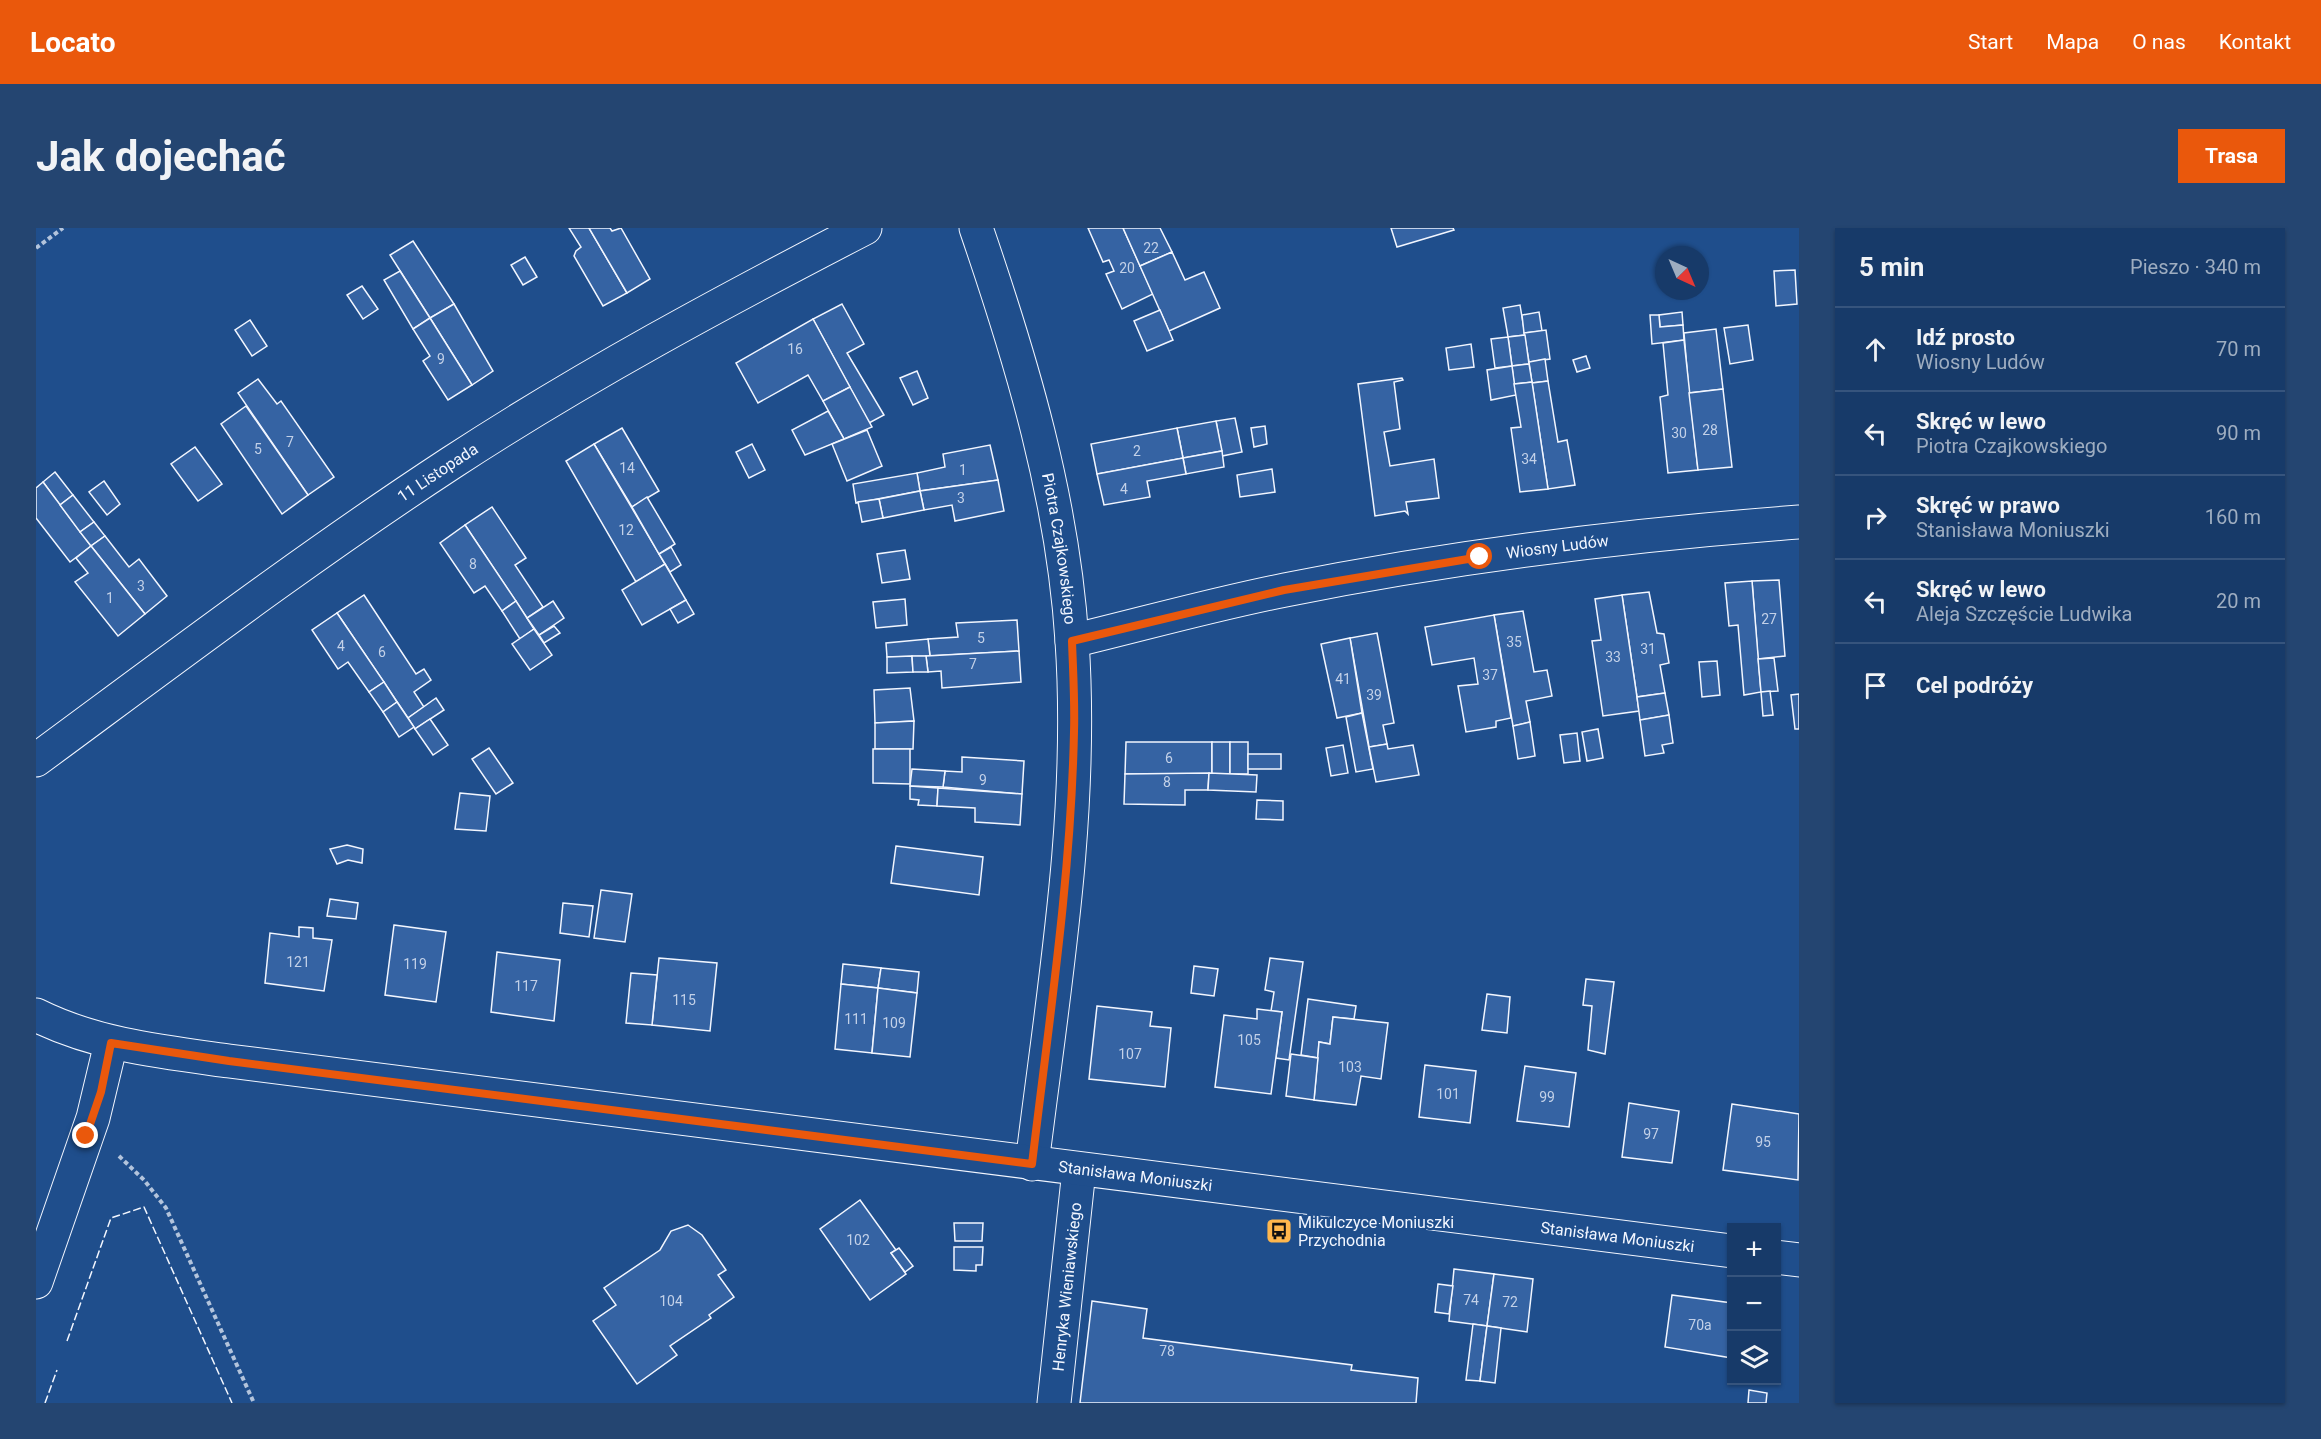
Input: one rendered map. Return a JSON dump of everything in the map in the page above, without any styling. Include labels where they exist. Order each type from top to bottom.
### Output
[{"type":"street","name":"11 Listopada","points":[[36,760],[237,612],[452,463],[634,353],[865,228]]},
{"type":"street","name":"Piotra Czajkowskiego","points":[[976,228],[1013,337],[1035,415],[1054,508],[1072,641],[1074,731],[1070,821],[1062,912],[1032,1164]]},
{"type":"street","name":"Wiosny Ludów","points":[[1072,641],[1284,590],[1480,557],[1677,531],[1799,522]]},
{"type":"street","name":"Stanisława Moniuszki","points":[[36,1015],[56,1025],[111,1043],[229,1061],[1727,1251]]},
{"type":"street","points":[[36,1282],[93,1118],[111,1043]]},
{"type":"street","name":"Henryka Wieniawskiego","points":[[1054,1403],[1079,1170]]},
{"type":"street","points":[[1781,1258],[1799,1260]]},
{"type":"path","points":[[36,248],[63,228]]},
{"type":"path","points":[[114,1151],[144,1180],[166,1208],[254,1403]]},
{"type":"building","points":[[569,228],[589,228],[627,293],[603,306],[574,256],[581,247]]},
{"type":"building","points":[[589,228],[610,228],[612,231],[621,228],[650,279],[627,293]]},
{"type":"building","points":[[1088,228],[1123,228],[1153,294],[1122,309],[1106,274],[1114,271],[1109,260],[1103,262]]},
{"type":"building","points":[[1123,228],[1160,228],[1172,252],[1140,266]]},
{"type":"building","points":[[1391,228],[1453,228],[1454,230],[1397,247]]},
{"type":"building","points":[[413,241],[454,304],[430,318],[390,255]]},
{"type":"building","points":[[1172,252],[1185,280],[1204,272],[1220,308],[1169,331],[1140,266]]},
{"type":"building","points":[[525,257],[537,277],[523,285],[511,265]]},
{"type":"building","points":[[1795,270],[1797,304],[1776,306],[1774,271]]},
{"type":"building","points":[[400,271],[430,318],[413,329],[384,280]]},
{"type":"building","points":[[362,286],[378,309],[363,319],[347,295]]},
{"type":"building","points":[[454,304],[493,371],[472,385],[430,318]]},
{"type":"building","points":[[842,304],[864,344],[847,353],[884,415],[869,423],[813,319]]},
{"type":"building","points":[[1520,305],[1525,335],[1508,337],[1503,308]]},
{"type":"building","points":[[1160,310],[1173,340],[1147,351],[1134,321]]},
{"type":"building","points":[[1539,312],[1542,331],[1524,333],[1522,315]]},
{"type":"building","points":[[1682,312],[1683,325],[1660,327],[1659,315]]},
{"type":"building","points":[[1650,315],[1659,315],[1660,327],[1683,325],[1684,340],[1652,344]]},
{"type":"building","points":[[430,318],[472,385],[448,400],[423,361],[430,356],[413,329]]},
{"type":"building","points":[[813,319],[850,387],[823,401],[808,375],[758,403],[736,363]]},
{"type":"building","points":[[250,320],[267,346],[252,356],[235,330]]},
{"type":"building","points":[[1748,325],[1753,360],[1730,364],[1724,328]]},
{"type":"building","points":[[1716,329],[1723,389],[1689,393],[1684,333]]},
{"type":"building","points":[[1546,330],[1550,359],[1529,362],[1524,333]]},
{"type":"building","points":[[1525,335],[1529,364],[1512,366],[1508,337]]},
{"type":"building","points":[[1508,337],[1512,366],[1495,368],[1491,339]]},
{"type":"building","points":[[1684,340],[1698,470],[1668,473],[1660,397],[1668,395],[1663,343]]},
{"type":"building","points":[[1471,344],[1474,367],[1449,370],[1446,348]]},
{"type":"building","points":[[1586,356],[1590,368],[1577,372],[1573,360]]},
{"type":"building","points":[[1545,359],[1548,381],[1532,383],[1529,362]]},
{"type":"building","points":[[1529,364],[1532,382],[1514,384],[1512,366]]},
{"type":"building","points":[[1512,366],[1516,395],[1491,400],[1487,370]]},
{"type":"building","points":[[917,371],[928,398],[913,405],[900,378]]},
{"type":"building","points":[[1402,378],[1403,380],[1394,382],[1400,429],[1384,432],[1390,466],[1434,459],[1439,498],[1406,502],[1408,514],[1405,511],[1375,516],[1358,384]]},
{"type":"building","points":[[258,379],[277,404],[281,401],[334,477],[308,495],[238,393]]},
{"type":"building","points":[[1548,381],[1558,442],[1567,440],[1575,485],[1548,489],[1532,383]]},
{"type":"building","points":[[1532,382],[1548,489],[1520,492],[1511,428],[1521,427],[1514,384]]},
{"type":"building","points":[[850,387],[872,427],[844,439],[823,401]]},
{"type":"building","points":[[1723,389],[1732,467],[1698,470],[1689,393]]},
{"type":"building","points":[[246,406],[308,495],[282,514],[221,424]]},
{"type":"building","points":[[828,411],[844,439],[805,455],[792,430]]},
{"type":"building","points":[[1235,418],[1242,452],[1222,456],[1216,421]]},
{"type":"building","points":[[1216,421],[1222,451],[1183,458],[1177,428]]},
{"type":"building","points":[[1265,426],[1267,444],[1254,447],[1251,428]]},
{"type":"building","points":[[622,428],[659,491],[632,507],[594,444]]},
{"type":"building","points":[[1177,428],[1183,458],[1097,474],[1091,444]]},
{"type":"building","points":[[867,430],[882,466],[847,481],[832,444]]},
{"type":"building","points":[[594,444],[665,564],[636,582],[566,461]]},
{"type":"building","points":[[752,444],[765,470],[749,478],[736,452]]},
{"type":"building","points":[[990,445],[998,480],[920,491],[917,473],[945,467],[943,454]]},
{"type":"building","points":[[195,447],[222,484],[198,501],[171,464]]},
{"type":"building","points":[[1222,451],[1224,467],[1186,474],[1183,458]]},
{"type":"building","points":[[1183,458],[1186,474],[1147,481],[1150,497],[1104,505],[1097,474]]},
{"type":"building","points":[[1272,469],[1275,492],[1240,497],[1237,475]]},
{"type":"building","points":[[55,472],[73,495],[60,505],[43,482]]},
{"type":"building","points":[[917,473],[920,491],[856,503],[853,484]]},
{"type":"building","points":[[998,480],[1004,511],[955,521],[952,505],[924,510],[920,491]]},
{"type":"building","points":[[104,481],[120,504],[107,515],[89,492]]},
{"type":"building","points":[[43,482],[91,546],[70,562],[36,518],[36,488]]},
{"type":"building","points":[[920,491],[924,510],[883,518],[879,499]]},
{"type":"building","points":[[73,495],[94,522],[80,532],[60,505]]},
{"type":"building","points":[[647,497],[675,544],[659,554],[632,507]]},
{"type":"building","points":[[879,499],[883,518],[862,522],[858,502]]},
{"type":"building","points":[[492,507],[526,558],[515,565],[543,607],[527,618],[465,525]]},
{"type":"building","points":[[94,522],[105,536],[91,546],[80,532]]},
{"type":"building","points":[[465,525],[516,601],[502,611],[485,586],[474,593],[440,543]]},
{"type":"building","points":[[105,536],[129,567],[139,559],[167,596],[145,614],[91,546]]},
{"type":"building","points":[[91,546],[145,614],[118,636],[75,582],[88,573],[76,558]]},
{"type":"building","points":[[671,547],[681,565],[670,572],[659,554]]},
{"type":"building","points":[[905,550],[910,579],[882,583],[877,554]]},
{"type":"building","points":[[665,564],[686,600],[642,625],[622,590]]},
{"type":"building","points":[[1779,580],[1785,656],[1758,659],[1752,581]]},
{"type":"building","points":[[1752,581],[1761,692],[1744,695],[1738,625],[1729,626],[1725,583]]},
{"type":"building","points":[[1649,592],[1657,633],[1664,634],[1669,663],[1660,665],[1665,693],[1637,697],[1622,595]]},
{"type":"building","points":[[364,595],[416,674],[424,669],[431,680],[414,692],[424,707],[408,718],[337,613]]},
{"type":"building","points":[[1622,595],[1639,711],[1603,716],[1592,641],[1601,640],[1595,599]]},
{"type":"building","points":[[905,599],[907,625],[876,628],[873,602]]},
{"type":"building","points":[[686,600],[694,614],[678,623],[670,609]]},
{"type":"building","points":[[516,601],[534,629],[520,639],[502,611]]},
{"type":"building","points":[[553,601],[564,618],[539,635],[527,618]]},
{"type":"building","points":[[1523,611],[1534,672],[1547,670],[1552,696],[1526,701],[1530,722],[1513,726],[1494,615]]},
{"type":"building","points":[[337,613],[384,682],[369,692],[348,662],[338,669],[312,630]]},
{"type":"building","points":[[1494,615],[1511,718],[1496,721],[1496,727],[1466,732],[1458,686],[1478,684],[1474,658],[1432,665],[1425,627]]},
{"type":"building","points":[[1017,620],[1019,651],[930,656],[928,639],[958,637],[956,623]]},
{"type":"building","points":[[554,626],[560,633],[544,643],[539,635]]},
{"type":"building","points":[[534,629],[552,655],[530,670],[512,644]]},
{"type":"building","points":[[1377,633],[1394,723],[1383,725],[1387,744],[1369,747],[1350,638]]},
{"type":"building","points":[[1350,638],[1362,713],[1337,718],[1321,644]]},
{"type":"building","points":[[928,639],[930,656],[887,657],[886,643]]},
{"type":"building","points":[[1019,651],[1021,682],[942,688],[941,671],[928,672],[926,656]]},
{"type":"building","points":[[912,656],[913,672],[887,673],[887,657]]},
{"type":"building","points":[[912,656],[926,656],[928,672],[913,672]]},
{"type":"building","points":[[1774,658],[1778,691],[1761,692],[1758,659]]},
{"type":"building","points":[[1717,661],[1720,695],[1702,697],[1699,662]]},
{"type":"building","points":[[384,682],[397,702],[383,712],[369,692]]},
{"type":"building","points":[[910,688],[914,721],[875,723],[874,690]]},
{"type":"building","points":[[1770,691],[1773,715],[1763,716],[1761,692]]},
{"type":"building","points":[[1665,693],[1669,715],[1640,720],[1637,697]]},
{"type":"building","points":[[1799,694],[1799,729],[1795,729],[1791,695]]},
{"type":"building","points":[[436,698],[444,710],[415,729],[408,718]]},
{"type":"building","points":[[397,702],[414,727],[399,737],[383,712]]},
{"type":"building","points":[[1362,713],[1373,769],[1356,772],[1346,717]]},
{"type":"building","points":[[1669,715],[1673,743],[1662,745],[1664,753],[1645,756],[1640,720]]},
{"type":"building","points":[[430,719],[448,745],[433,755],[415,729]]},
{"type":"building","points":[[914,721],[913,749],[875,749],[875,723]]},
{"type":"building","points":[[1530,722],[1535,756],[1518,759],[1513,726]]},
{"type":"building","points":[[1598,729],[1603,758],[1587,761],[1582,732]]},
{"type":"building","points":[[1577,733],[1580,761],[1564,763],[1560,735]]},
{"type":"building","points":[[1126,742],[1212,742],[1212,774],[1125,774]]},
{"type":"building","points":[[1212,742],[1230,742],[1230,774],[1212,774]]},
{"type":"building","points":[[1230,742],[1248,742],[1248,774],[1230,774]]},
{"type":"building","points":[[1387,744],[1388,749],[1413,745],[1419,775],[1376,782],[1369,747]]},
{"type":"building","points":[[1343,745],[1348,773],[1331,776],[1326,748]]},
{"type":"building","points":[[489,748],[513,783],[496,794],[472,759]]},
{"type":"building","points":[[873,749],[910,749],[910,784],[873,783]]},
{"type":"building","points":[[1248,754],[1281,754],[1281,769],[1248,769]]},
{"type":"building","points":[[962,757],[1024,761],[1022,794],[943,787],[945,771],[962,772]]},
{"type":"building","points":[[912,769],[945,771],[943,787],[910,786]]},
{"type":"building","points":[[1209,773],[1208,790],[1185,790],[1185,805],[1124,804],[1125,774]]},
{"type":"building","points":[[1209,773],[1257,775],[1256,792],[1208,790]]},
{"type":"building","points":[[910,786],[938,788],[937,806],[918,805],[919,800],[910,799]]},
{"type":"building","points":[[938,788],[1022,794],[1020,825],[975,822],[975,808],[937,806]]},
{"type":"building","points":[[460,793],[490,796],[486,831],[455,829]]},
{"type":"building","points":[[1257,800],[1283,801],[1283,820],[1256,819]]},
{"type":"building","points":[[347,845],[363,849],[362,863],[348,860],[337,864],[330,849]]},
{"type":"building","points":[[896,846],[983,857],[979,895],[891,883]]},
{"type":"building","points":[[601,890],[632,894],[625,942],[594,938]]},
{"type":"building","points":[[330,899],[358,903],[356,919],[327,916]]},
{"type":"building","points":[[563,903],[593,906],[589,937],[560,933]]},
{"type":"building","points":[[394,925],[446,932],[436,1002],[385,995]]},
{"type":"building","points":[[299,927],[313,928],[313,938],[332,940],[324,991],[265,983],[270,933],[299,937]]},
{"type":"building","points":[[497,952],[560,960],[554,1021],[491,1012]]},
{"type":"building","points":[[659,958],[717,963],[710,1031],[652,1025]]},
{"type":"building","points":[[1270,958],[1303,962],[1289,1060],[1276,1058],[1282,1012],[1271,1011],[1274,992],[1265,990]]},
{"type":"building","points":[[843,964],[881,968],[878,988],[841,984]]},
{"type":"building","points":[[1194,966],[1218,969],[1214,996],[1191,993]]},
{"type":"building","points":[[881,968],[919,972],[917,993],[878,988]]},
{"type":"building","points":[[631,973],[657,975],[652,1025],[626,1023]]},
{"type":"building","points":[[1586,979],[1614,982],[1605,1054],[1588,1050],[1592,1006],[1583,1005]]},
{"type":"building","points":[[841,984],[878,988],[872,1053],[835,1049]]},
{"type":"building","points":[[878,988],[917,993],[910,1057],[872,1053]]},
{"type":"building","points":[[1487,994],[1510,997],[1507,1033],[1482,1030]]},
{"type":"building","points":[[1308,999],[1356,1006],[1354,1019],[1333,1017],[1330,1044],[1319,1042],[1318,1058],[1301,1055]]},
{"type":"building","points":[[1097,1006],[1152,1012],[1150,1026],[1171,1028],[1165,1087],[1089,1079]]},
{"type":"building","points":[[1257,1009],[1282,1012],[1271,1094],[1215,1087],[1224,1015],[1257,1019]]},
{"type":"building","points":[[1333,1017],[1388,1023],[1381,1079],[1361,1076],[1356,1105],[1314,1100],[1319,1042],[1330,1044]]},
{"type":"building","points":[[1291,1054],[1318,1058],[1314,1100],[1286,1096]]},
{"type":"building","points":[[1425,1065],[1476,1071],[1470,1123],[1419,1117]]},
{"type":"building","points":[[1525,1066],[1576,1073],[1569,1127],[1517,1121]]},
{"type":"building","points":[[1629,1103],[1679,1111],[1672,1163],[1622,1157]]},
{"type":"building","points":[[1732,1104],[1799,1114],[1798,1180],[1723,1170]]},
{"type":"building","points":[[860,1200],[896,1250],[891,1253],[906,1274],[870,1300],[820,1229]]},
{"type":"building","points":[[954,1223],[983,1223],[982,1241],[955,1241]]},
{"type":"building","points":[[688,1225],[702,1235],[726,1270],[718,1275],[734,1297],[709,1315],[711,1318],[670,1346],[677,1355],[637,1384],[593,1321],[616,1305],[604,1288],[660,1250],[671,1231]]},
{"type":"building","points":[[954,1247],[983,1247],[982,1265],[976,1265],[976,1271],[954,1270]]},
{"type":"building","points":[[899,1248],[913,1266],[905,1272],[891,1253]]},
{"type":"building","points":[[1454,1269],[1494,1274],[1487,1326],[1449,1321]]},
{"type":"building","points":[[1494,1274],[1533,1279],[1527,1332],[1487,1326]]},
{"type":"building","points":[[1438,1284],[1453,1286],[1449,1314],[1435,1312]]},
{"type":"building","points":[[1672,1295],[1727,1302],[1727,1357],[1665,1347]]},
{"type":"building","points":[[1092,1301],[1147,1309],[1143,1338],[1352,1365],[1351,1370],[1418,1378],[1416,1403],[1080,1403]]},
{"type":"building","points":[[1473,1324],[1487,1326],[1480,1381],[1466,1380]]},
{"type":"building","points":[[1487,1326],[1501,1328],[1495,1383],[1480,1381]]},
{"type":"building","points":[[1749,1390],[1767,1393],[1766,1403],[1748,1403]]},
{"type":"fence","points":[[67,1341],[111,1218],[144,1207],[232,1403]]},
{"type":"fence","points":[[45,1403],[57,1370]]},
{"type":"place","name":"Mikulczyce Moniuszki Przychodnia","points":[[1279,1231]]},
{"type":"route","points":[[86,1136],[101,1092],[111,1043],[229,1061],[1032,1164],[1062,912],[1070,821],[1074,731],[1072,641],[1284,590],[1480,557]]}]
